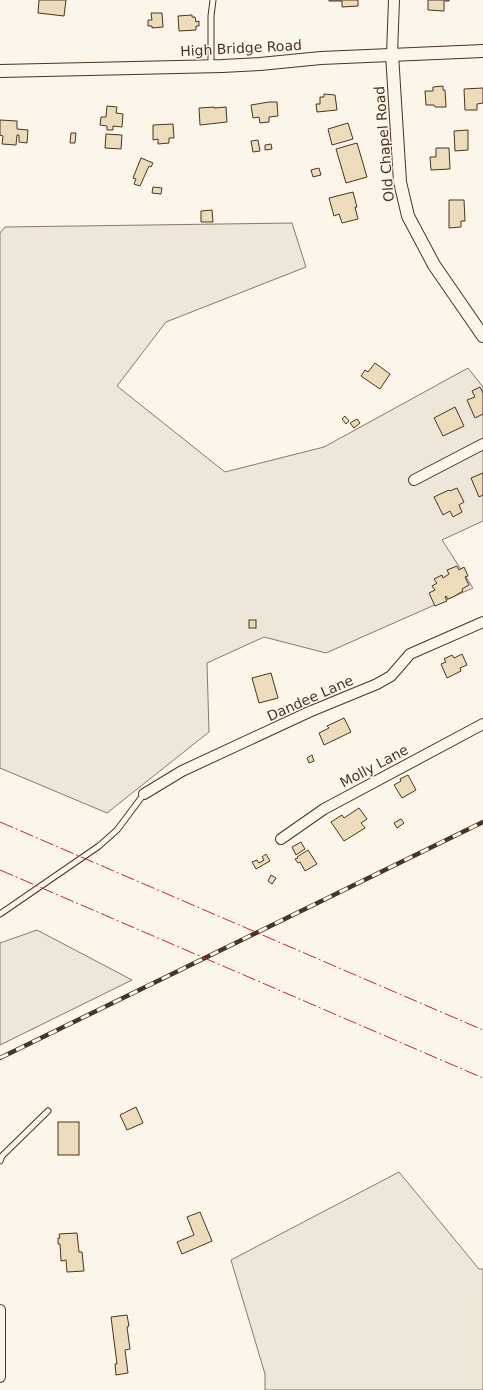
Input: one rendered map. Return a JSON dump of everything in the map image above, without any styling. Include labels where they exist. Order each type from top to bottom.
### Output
[{"type":"street","name":"Old Chapel Road","points":[[394,0],[392,54],[400,182],[408,216],[434,265],[483,336]]},
{"type":"street","name":"High Bridge Road","points":[[0,71],[260,64],[321,58],[483,51]]},
{"type":"street","points":[[414,480],[483,444]]},
{"type":"street","name":"Dandee Lane","points":[[144,794],[182,771],[309,712],[377,684],[391,676],[410,654],[483,622]]},
{"type":"street","name":"Molly Lane","points":[[281,839],[324,809],[483,724]]},
{"type":"street","points":[[0,1310],[0,1377]]},
{"type":"lane","points":[[211,66],[211,16],[213,0]]},
{"type":"lane","points":[[0,914],[99,846],[117,830],[144,794]]},
{"type":"lane","points":[[0,1161],[2,1156],[48,1111]]},
{"type":"shaded area","points":[[292,223],[306,267],[166,322],[117,386],[225,472],[324,447],[468,368],[483,387],[483,521],[442,540],[473,588],[326,653],[264,637],[207,663],[209,732],[107,813],[0,768],[0,233],[5,227]]},
{"type":"shaded area","points":[[37,930],[132,980],[0,1045],[0,943]]},
{"type":"shaded area","points":[[399,1172],[479,1269],[483,1269],[483,1390],[265,1390],[265,1374],[231,1260]]},
{"type":"building","points":[[39,0],[66,0],[64,16],[38,13]]},
{"type":"building","points":[[329,0],[358,0],[358,6],[342,7],[342,1]]},
{"type":"building","points":[[428,0],[449,1],[444,1],[444,11],[428,10]]},
{"type":"building","points":[[151,13],[162,13],[163,27],[152,28],[152,26],[148,26],[148,20],[152,20]]},
{"type":"building","points":[[192,15],[192,17],[195,17],[196,22],[199,21],[199,26],[196,26],[196,30],[179,31],[178,16]]},
{"type":"building","points":[[443,86],[443,90],[445,90],[446,107],[426,105],[425,91],[433,91],[433,87]]},
{"type":"building","points":[[483,88],[483,103],[477,104],[477,110],[465,110],[464,89]]},
{"type":"building","points":[[324,94],[335,95],[337,110],[317,112],[316,104],[320,104],[320,97],[324,97]]},
{"type":"building","points":[[277,102],[278,116],[269,117],[269,122],[260,123],[259,117],[253,118],[251,105]]},
{"type":"building","points":[[107,106],[117,107],[116,113],[123,114],[122,127],[113,126],[113,130],[107,130],[107,126],[100,125],[101,117],[106,117]]},
{"type":"building","points":[[226,107],[227,122],[200,125],[199,108]]},
{"type":"building","points":[[0,120],[17,121],[17,129],[28,130],[27,143],[19,142],[19,135],[17,135],[16,145],[2,144],[3,136],[0,135]]},
{"type":"building","points":[[348,123],[353,139],[332,145],[328,129]]},
{"type":"building","points":[[173,124],[174,138],[169,138],[169,143],[158,144],[158,139],[153,140],[153,125]]},
{"type":"building","points":[[468,130],[468,150],[455,151],[454,131]]},
{"type":"building","points":[[71,133],[76,133],[75,143],[70,143]]},
{"type":"building","points":[[106,134],[122,135],[121,149],[105,148]]},
{"type":"building","points":[[258,140],[260,151],[253,152],[251,141]]},
{"type":"building","points":[[357,143],[367,177],[346,183],[336,149]]},
{"type":"building","points":[[271,144],[272,149],[265,150],[265,145]]},
{"type":"building","points":[[436,148],[449,148],[450,169],[431,170],[430,157],[436,157]]},
{"type":"building","points":[[141,158],[153,163],[151,167],[149,166],[140,186],[134,184],[136,179],[133,178]]},
{"type":"building","points":[[319,168],[321,175],[313,177],[311,170]]},
{"type":"building","points":[[153,187],[162,188],[161,194],[152,193]]},
{"type":"building","points":[[353,192],[357,207],[355,207],[358,219],[342,223],[339,214],[334,216],[329,198]]},
{"type":"building","points":[[449,200],[464,200],[465,221],[461,221],[461,227],[449,228]]},
{"type":"building","points":[[212,210],[213,222],[201,222],[201,211]]},
{"type":"building","points":[[375,363],[390,374],[380,389],[361,376],[365,370],[368,372]]},
{"type":"building","points":[[480,387],[483,393],[483,414],[475,418],[467,400],[475,397],[472,391]]},
{"type":"building","points":[[455,407],[464,426],[443,436],[434,418]]},
{"type":"building","points":[[345,416],[349,421],[346,424],[342,419]]},
{"type":"building","points":[[357,419],[360,423],[354,428],[350,423]]},
{"type":"building","points":[[483,473],[483,495],[479,497],[471,478]]},
{"type":"building","points":[[457,488],[464,502],[459,505],[462,512],[453,517],[450,511],[443,515],[434,497]]},
{"type":"building","points":[[457,566],[459,570],[464,567],[468,576],[465,577],[469,585],[453,597],[448,599],[446,596],[447,601],[435,606],[429,593],[435,590],[432,586],[437,583],[434,579],[442,575],[443,578],[449,574],[447,570]]},
{"type":"building","points":[[249,620],[256,620],[256,628],[249,628]]},
{"type":"building","points":[[462,654],[467,665],[460,668],[461,671],[447,678],[441,664],[446,662],[444,659],[452,655],[454,658]]},
{"type":"building","points":[[271,673],[278,698],[259,703],[252,678]]},
{"type":"building","points":[[344,718],[351,732],[324,745],[319,733],[329,728],[327,726]]},
{"type":"building","points":[[312,755],[314,761],[309,763],[307,758]]},
{"type":"building","points":[[408,775],[416,790],[402,798],[394,785],[401,781],[400,779]]},
{"type":"building","points":[[359,808],[367,819],[361,823],[365,828],[344,841],[331,822],[342,815],[344,818]]},
{"type":"building","points":[[401,819],[404,823],[397,828],[394,823]]},
{"type":"building","points":[[301,842],[305,849],[296,855],[292,847]]},
{"type":"building","points":[[308,850],[317,864],[305,871],[300,862],[298,863],[295,859]]},
{"type":"building","points":[[266,854],[270,861],[256,869],[252,862],[257,860],[259,863],[264,860],[262,857]]},
{"type":"building","points":[[271,875],[276,878],[272,884],[268,881]]},
{"type":"building","points":[[136,1107],[143,1123],[127,1130],[120,1115]]},
{"type":"building","points":[[58,1122],[79,1122],[79,1155],[58,1155]]},
{"type":"building","points":[[200,1212],[212,1241],[182,1254],[177,1242],[194,1235],[187,1217]]},
{"type":"building","points":[[77,1233],[79,1252],[82,1252],[84,1271],[67,1272],[66,1260],[61,1261],[60,1244],[58,1244],[58,1238],[60,1238],[59,1234]]},
{"type":"building","points":[[127,1315],[130,1349],[125,1350],[128,1373],[116,1375],[115,1364],[117,1364],[111,1317]]},
{"type":"railway","points":[[0,1058],[483,822]]},
{"type":"power","points":[[0,822],[483,1030]]},
{"type":"power","points":[[0,870],[483,1078]]}]
